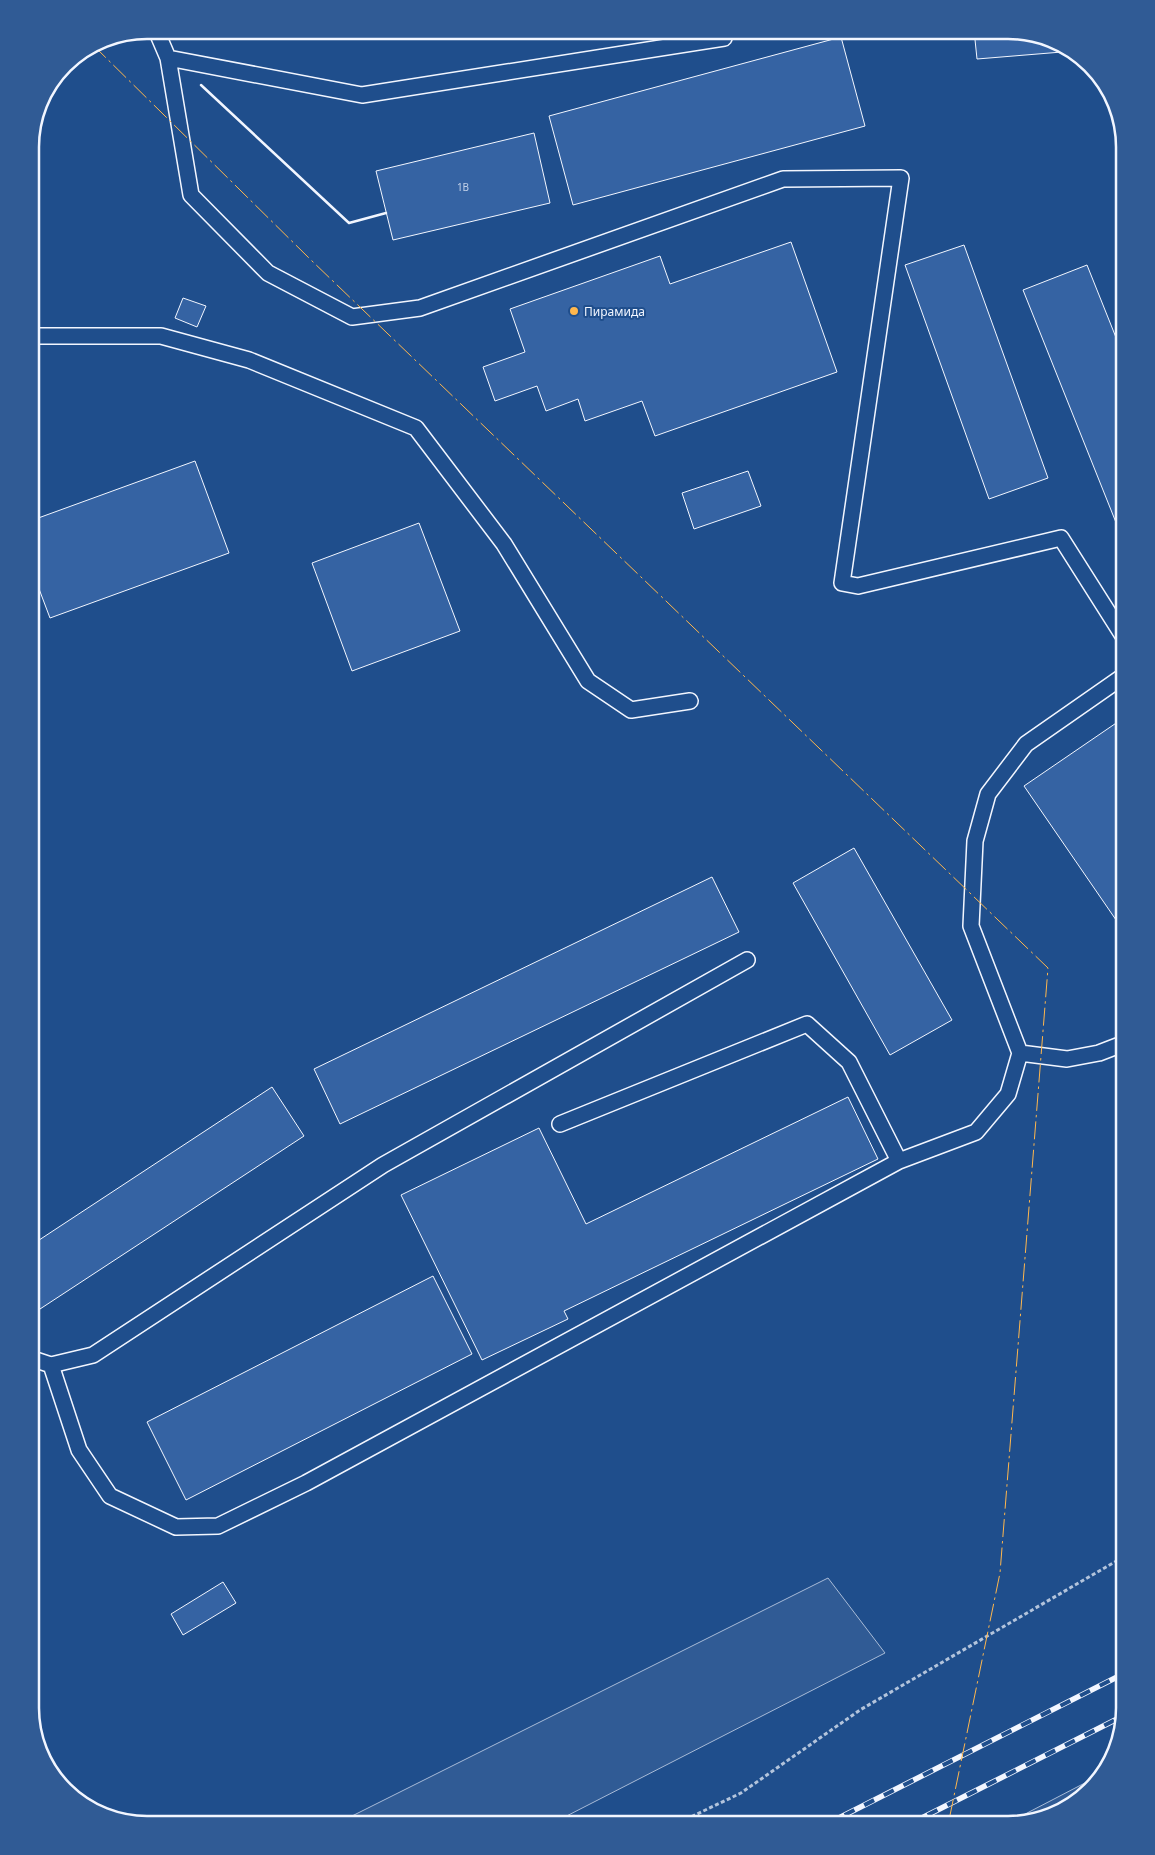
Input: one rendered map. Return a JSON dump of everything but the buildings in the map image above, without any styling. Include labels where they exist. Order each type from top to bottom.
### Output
[{"type":"lane","points":[[160,39],[168,58],[191,195],[268,273],[352,317],[420,308],[783,179],[901,178],[842,583],[858,586],[1061,538],[1116,625]]},
{"type":"lane","points":[[168,58],[362,95],[718,39]]},
{"type":"lane","points":[[39,336],[161,336],[248,360],[416,428],[504,544],[588,681],[631,710],[690,701]]},
{"type":"lane","points":[[50,1364],[79,1450],[110,1496],[176,1527],[218,1526],[306,1484],[899,1161],[976,1132],[1008,1094],[1020,1053],[971,926],[975,841],[988,794],[1026,744],[1116,681]]},
{"type":"lane","points":[[39,1361],[50,1364],[92,1355],[383,1165],[747,960]]},
{"type":"lane","points":[[560,1124],[807,1024],[850,1062],[899,1161]]},
{"type":"lane","points":[[1020,1053],[1067,1059],[1099,1053],[1116,1046]]},
{"type":"path","points":[[693,1816],[741,1793],[860,1710],[1116,1561]]},
{"type":"shaded area","points":[[828,1578],[885,1653],[567,1816],[352,1816]]},
{"type":"shaded area","points":[[1089,1781],[1080,1790],[1056,1805],[1043,1811],[1023,1815]]},
{"type":"railway","points":[[843,1816],[1116,1678]]},
{"type":"railway","points":[[926,1816],[1115,1720]]},
{"type":"wall","points":[[201,85],[349,223],[386,213]]},
{"type":"power","points":[[98,50],[311,260],[1048,968],[1000,1573],[950,1816]]},
{"type":"place","name":"Пирамида","points":[[574,311]]}]
